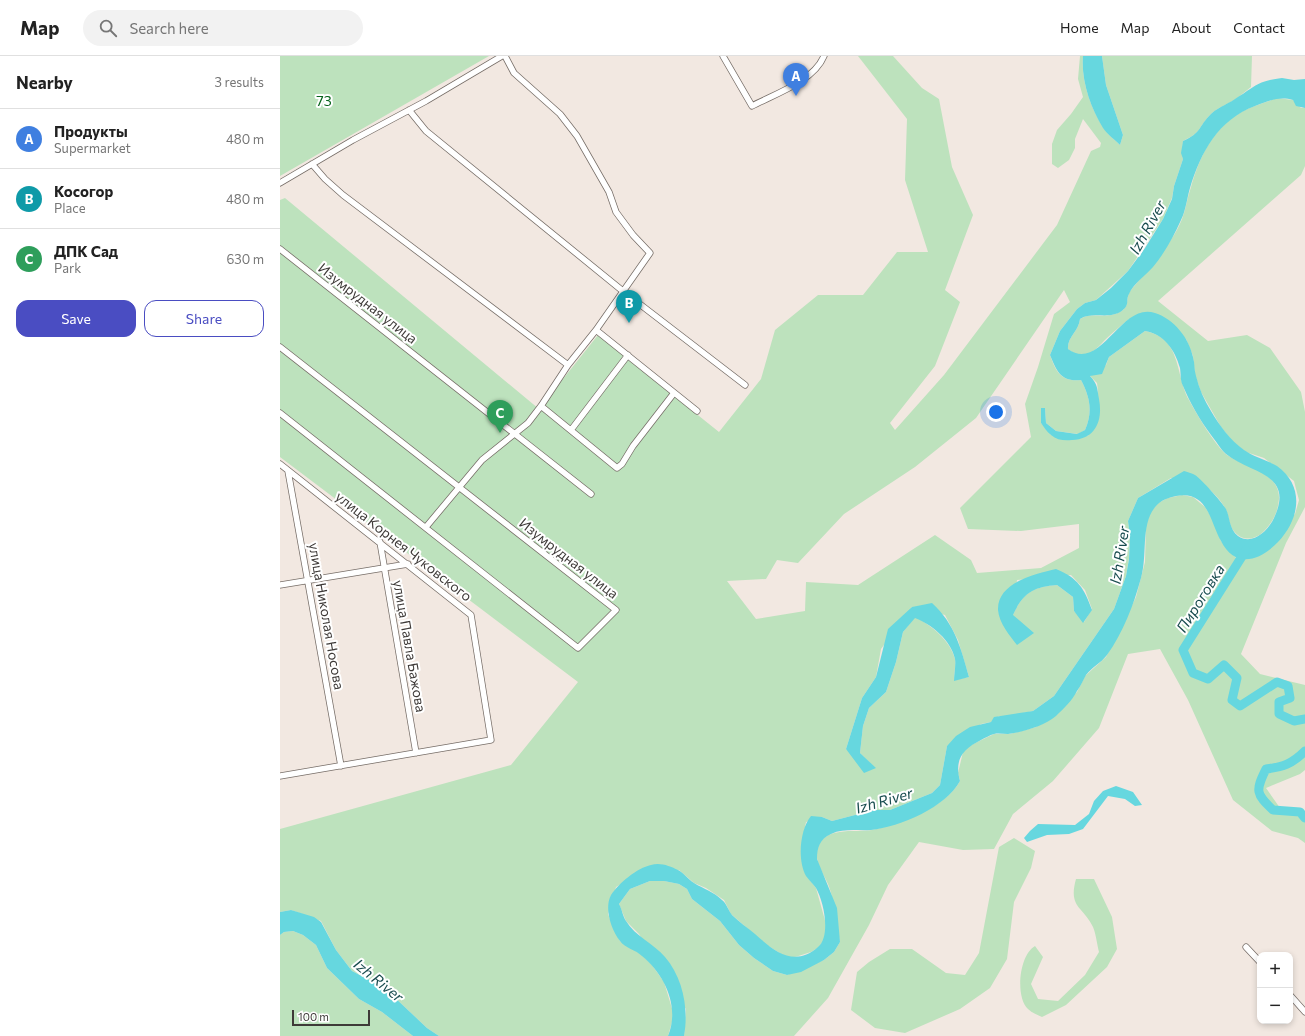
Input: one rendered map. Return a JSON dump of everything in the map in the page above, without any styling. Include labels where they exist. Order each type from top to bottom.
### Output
[{"type":"street","points":[[280,183],[502,56]]},
{"type":"street","points":[[426,527],[482,460],[528,423],[568,365],[624,292],[650,253],[633,235],[616,212],[608,192],[577,136],[560,114],[514,73],[505,56]]},
{"type":"street","points":[[723,56],[752,106],[810,76],[820,64],[824,56]]},
{"type":"street","points":[[409,110],[426,131],[624,292],[745,384]]},
{"type":"street","points":[[312,164],[324,179],[343,195],[568,365]]},
{"type":"street","name":"Изумрудная улица","points":[[280,249],[591,494]]},
{"type":"street","points":[[596,330],[697,411]]},
{"type":"street","name":"Изумрудная улица","points":[[280,347],[616,610],[578,648],[280,413]]},
{"type":"street","points":[[571,430],[628,355]]},
{"type":"street","points":[[541,406],[616,468],[622,464],[633,446],[674,393]]},
{"type":"street","name":"улица Корнея Чуковского","points":[[280,464],[471,615],[491,740],[280,776]]},
{"type":"street","name":"улица Николая Носова","points":[[288,471],[341,766]]},
{"type":"street","name":"улица Павла Бажова","points":[[380,542],[416,753]]},
{"type":"street","points":[[280,585],[408,564]]},
{"type":"street","points":[[1246,947],[1257,959]]},
{"type":"street","points":[[1293,998],[1305,1012]]},
{"type":"green space","name":"73","points":[[280,56],[489,56],[280,176]]},
{"type":"green space","points":[[858,56],[893,56],[922,88],[939,99],[952,167],[973,215],[945,290],[960,302],[935,366],[890,423],[895,430],[944,375],[1057,225],[1091,151],[1100,147],[1101,143],[1083,119],[1075,139],[1075,148],[1069,160],[1058,168],[1052,164],[1052,144],[1057,130],[1083,97],[1078,79],[1080,56],[1083,56],[1083,74],[1085,84],[1094,111],[1105,130],[1120,145],[1123,135],[1106,85],[1102,56],[1252,56],[1251,87],[1236,99],[1212,113],[1194,135],[1183,141],[1183,159],[1174,186],[1172,198],[1163,219],[1128,271],[1096,300],[1085,303],[1077,309],[1060,331],[1050,355],[1060,375],[1069,379],[1081,380],[1087,392],[1090,411],[1085,430],[1078,434],[1056,431],[1046,423],[1045,408],[1041,423],[1051,435],[1088,436],[1098,391],[1097,383],[1090,376],[1106,365],[1109,357],[1145,331],[1157,335],[1166,341],[1176,358],[1189,400],[1217,445],[1227,455],[1260,471],[1274,482],[1278,490],[1279,499],[1277,511],[1273,519],[1266,529],[1258,536],[1254,538],[1241,537],[1233,530],[1223,504],[1209,489],[1171,478],[1138,498],[1128,521],[1130,537],[1129,558],[1126,576],[1114,609],[1054,696],[1033,711],[1009,716],[999,716],[991,722],[981,724],[947,746],[940,785],[932,793],[890,810],[874,810],[832,821],[822,817],[806,822],[804,832],[806,875],[816,888],[826,924],[826,937],[819,947],[811,952],[792,958],[783,955],[765,944],[731,914],[724,900],[706,888],[694,883],[679,870],[623,883],[616,887],[608,914],[620,941],[641,954],[652,965],[664,982],[674,1015],[668,1036],[439,1036],[427,1028],[391,994],[375,983],[352,971],[336,950],[321,921],[291,910],[280,912],[280,829],[511,765],[578,682],[280,457],[280,200],[285,198],[539,409],[598,335],[719,432],[761,379],[775,330],[818,295],[863,295],[897,252],[928,252],[905,180],[907,119]],"holes":[[[1064,290],[1070,302],[1054,314],[1025,404],[1031,437],[960,508],[968,529],[1021,531],[1079,524],[1079,548],[1041,568],[977,573],[971,560],[935,535],[858,585],[806,582],[805,611],[756,619],[727,581],[766,579],[777,560],[798,563],[844,514],[915,467],[976,418]],[[1071,575],[1085,590],[1092,609],[1084,622],[1074,611],[1073,597],[1057,585],[1041,587],[1029,592],[1021,601],[1013,615],[1017,580]],[[912,607],[945,615],[958,640],[969,677],[954,680],[955,659],[953,652],[939,634],[927,624],[915,617],[903,632],[896,662],[886,692],[869,708],[863,726],[860,753],[875,768],[846,749],[862,698],[876,677],[881,649]]]},
{"type":"green space","points":[[1277,98],[1293,100],[1301,108],[1305,108],[1305,166],[1301,175],[1158,301],[1208,341],[1247,335],[1270,348],[1301,392],[1305,412],[1305,507],[1286,543],[1241,654],[1260,674],[1305,685],[1305,770],[1300,774],[1266,788],[1280,808],[1301,809],[1305,812],[1305,843],[1298,838],[1272,831],[1233,800],[1188,700],[1160,649],[1128,654],[1099,728],[1053,781],[1013,814],[994,849],[963,850],[919,842],[888,885],[869,925],[828,998],[794,1036],[684,1036],[686,1009],[639,934],[626,921],[619,904],[630,889],[650,881],[664,881],[679,884],[687,889],[692,899],[720,921],[739,945],[754,958],[773,971],[787,975],[824,960],[834,952],[840,942],[832,895],[817,859],[817,851],[820,843],[825,837],[832,834],[872,830],[884,827],[909,819],[934,806],[944,799],[960,781],[958,773],[963,752],[969,746],[994,734],[1010,734],[1036,727],[1077,692],[1085,676],[1106,657],[1136,597],[1145,562],[1146,526],[1150,513],[1158,503],[1168,498],[1182,495],[1193,497],[1205,507],[1212,518],[1221,541],[1237,559],[1295,514],[1299,500],[1294,481],[1264,458],[1246,452],[1233,442],[1221,427],[1201,392],[1195,375],[1193,356],[1186,339],[1129,319],[1090,353],[1080,355],[1068,349],[1069,341],[1078,327],[1080,319],[1090,316],[1111,315],[1125,308],[1130,291],[1161,253],[1178,228],[1199,164],[1210,142],[1217,133],[1225,124],[1245,110]]},
{"type":"green space","points":[[1014,838],[1035,851],[1031,868],[1014,902],[1007,959],[990,988],[960,1009],[905,1033],[875,1028],[851,1010],[857,972],[869,962],[890,949],[912,949],[946,973],[965,975],[979,953],[999,847]]},
{"type":"green space","points":[[1076,879],[1094,879],[1112,917],[1117,949],[1107,967],[1066,1005],[1042,1017],[1028,1009],[1021,995],[1020,986],[1022,967],[1025,958],[1030,951],[1035,946],[1043,957],[1031,984],[1038,999],[1058,1001],[1085,975],[1099,952],[1093,927],[1075,901],[1074,889]]},
{"type":"green space","points":[[293,931],[303,935],[316,945],[327,968],[359,999],[382,1012],[413,1036],[280,1036],[280,935],[284,932]]},
{"type":"water","points":[[1083,56],[1102,56],[1106,85],[1123,135],[1120,145],[1109,135],[1098,120],[1090,102],[1083,74]]},
{"type":"water","name":"Izh River","points":[[1282,78],[1294,80],[1305,79],[1305,108],[1296,106],[1293,100],[1288,99],[1264,102],[1242,112],[1221,129],[1206,150],[1194,175],[1183,216],[1172,238],[1153,267],[1133,287],[1128,296],[1125,308],[1114,314],[1091,315],[1080,319],[1078,327],[1069,341],[1068,349],[1080,354],[1091,352],[1101,345],[1121,325],[1132,317],[1143,312],[1155,313],[1162,316],[1180,330],[1191,350],[1195,374],[1200,389],[1208,407],[1221,427],[1244,450],[1277,466],[1286,474],[1292,483],[1296,503],[1295,513],[1285,533],[1271,549],[1263,554],[1248,559],[1240,559],[1233,556],[1227,550],[1221,541],[1206,509],[1195,498],[1187,495],[1176,496],[1160,502],[1151,513],[1148,522],[1141,578],[1123,628],[1107,655],[1086,675],[1073,698],[1056,716],[1039,726],[1027,730],[1008,734],[992,734],[969,747],[959,761],[958,773],[960,781],[944,799],[921,814],[895,825],[883,828],[871,830],[846,830],[836,832],[824,838],[819,847],[817,859],[837,908],[840,942],[834,952],[824,960],[801,972],[787,975],[773,971],[754,958],[739,945],[720,921],[692,899],[687,889],[679,884],[664,881],[650,881],[630,889],[619,904],[625,919],[639,936],[661,952],[665,957],[676,974],[683,994],[686,1015],[684,1036],[668,1036],[672,1014],[671,1003],[663,982],[657,972],[640,954],[620,941],[611,925],[608,912],[609,900],[614,890],[623,881],[640,869],[654,864],[672,867],[680,871],[694,883],[719,897],[735,918],[769,946],[785,955],[793,957],[809,953],[818,947],[822,942],[825,927],[822,902],[816,888],[806,876],[801,862],[802,836],[811,816],[822,817],[832,821],[874,810],[890,810],[932,793],[940,785],[947,746],[956,736],[970,727],[991,722],[994,717],[1033,711],[1054,696],[1114,609],[1126,576],[1129,559],[1130,537],[1128,521],[1138,498],[1184,471],[1194,474],[1220,501],[1226,509],[1233,530],[1238,536],[1243,539],[1254,538],[1259,536],[1268,528],[1274,518],[1279,503],[1279,492],[1275,483],[1258,471],[1236,461],[1222,450],[1203,423],[1189,399],[1182,384],[1178,361],[1172,349],[1163,339],[1158,336],[1145,331],[1109,357],[1102,374],[1090,376],[1097,387],[1100,414],[1096,427],[1087,436],[1080,439],[1066,440],[1053,437],[1041,423],[1041,408],[1045,408],[1046,423],[1056,431],[1077,434],[1085,430],[1090,411],[1087,392],[1081,380],[1069,379],[1061,375],[1050,355],[1060,331],[1077,309],[1085,303],[1096,300],[1111,288],[1128,271],[1145,248],[1163,219],[1172,199],[1174,186],[1183,159],[1181,153],[1183,141],[1196,133],[1205,120],[1218,109],[1261,83]]},
{"type":"water","points":[[1056,569],[1064,572],[1075,580],[1083,590],[1092,610],[1083,623],[1074,611],[1073,597],[1057,585],[1041,587],[1030,592],[1021,601],[1013,615],[1034,633],[1017,645],[1000,620],[998,610],[999,600],[1004,592],[1019,581]]},
{"type":"water","points":[[932,603],[940,611],[952,628],[960,646],[969,677],[954,681],[955,659],[949,645],[934,629],[915,618],[903,632],[896,662],[886,692],[869,708],[863,726],[860,753],[876,768],[864,773],[846,749],[862,698],[876,677],[888,629],[912,607]]},
{"type":"water","points":[[1116,786],[1133,792],[1142,805],[1135,806],[1125,799],[1108,796],[1083,829],[1069,834],[1047,835],[1027,842],[1024,838],[1038,824],[1075,825],[1089,814],[1094,801],[1103,791]]},
{"type":"water","name":"Izh River","points":[[291,910],[314,917],[321,922],[336,950],[352,971],[375,983],[391,994],[427,1028],[439,1036],[413,1036],[382,1012],[359,999],[327,968],[316,945],[303,935],[293,931],[284,932],[280,935],[280,912]]},
{"type":"waterway","name":"Пироговка","points":[[1246,550],[1183,650],[1193,673],[1208,679],[1224,665],[1237,678],[1232,700],[1240,706],[1277,682],[1288,686],[1290,698],[1279,702],[1279,714],[1294,721],[1305,719]]},
{"type":"waterway","name":"Пироговка","points":[[1305,751],[1296,759],[1287,764],[1266,769],[1259,787],[1260,796],[1273,810],[1300,812],[1305,818]]},
{"type":"place","name":"Продукты","points":[[796,96]]},
{"type":"place","name":"Косогор","points":[[629,323]]},
{"type":"place","name":"ДПК Сад","points":[[500,433]]}]
